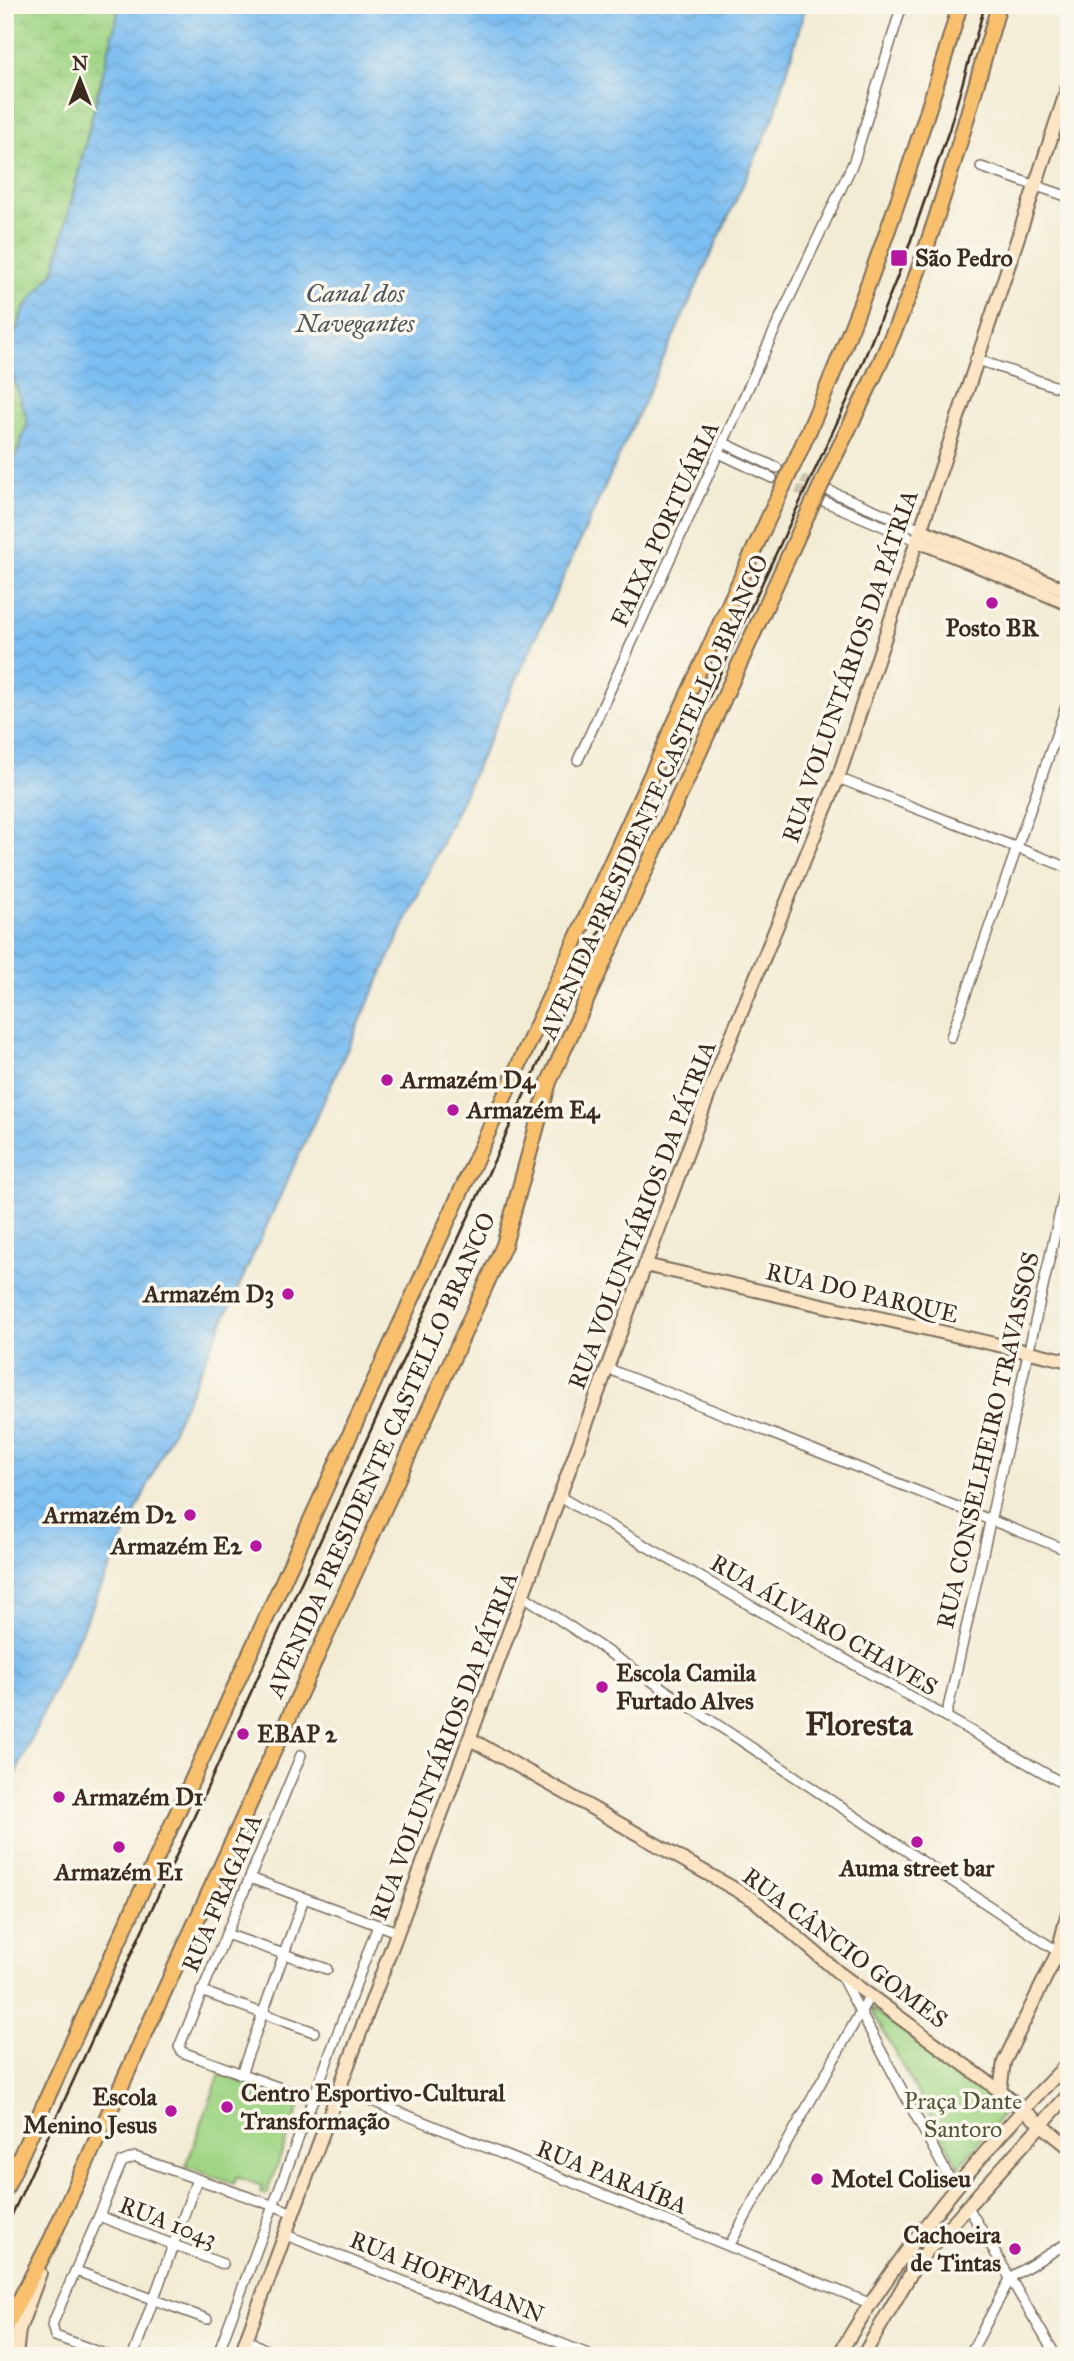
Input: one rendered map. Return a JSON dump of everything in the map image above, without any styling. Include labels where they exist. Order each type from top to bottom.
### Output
[{"type":"main road","name":"AVENIDA PRESIDENTE CASTELLO BRANCO","points":[[5,2190],[827,390],[887,236],[926,123],[960,5]]},
{"type":"main road","name":"AVENIDA PRESIDENTE CASTELLO BRANCO","points":[[5,2328],[51,2240],[504,1245],[549,1082],[805,520],[878,367],[913,285],[955,158],[999,5]]},
{"type":"main road","name":"RUA VOLUNTÁRIOS DA PÁTRIA","points":[[240,2356],[397,1932],[472,1740],[606,1368],[720,1064],[838,778],[920,536],[975,359],[1069,85]]},
{"type":"main road","points":[[920,536],[1069,591]]},
{"type":"main road","points":[[920,536],[1069,604]]},
{"type":"main road","name":"RUA DO PARQUE","points":[[645,1265],[1069,1361]]},
{"type":"main road","name":"RUA CÂNCIO GOMES","points":[[472,1740],[754,1900],[839,1973],[1000,2091],[1069,2147]]},
{"type":"main road","points":[[1000,2091],[1004,2062],[1063,1955],[1069,1908]]},
{"type":"main road","points":[[838,2356],[869,2303],[954,2188],[1022,2109],[1069,2062]]},
{"type":"main road","points":[[863,2356],[918,2261],[1069,2094]]},
{"type":"main road","points":[[16,2356],[19,2330],[51,2240]]},
{"type":"street","name":"FAIXA PORTUÁRIA","points":[[578,760],[854,161],[902,5]]},
{"type":"street","points":[[981,167],[1069,197]]},
{"type":"street","points":[[975,359],[1069,391]]},
{"type":"street","points":[[724,443],[777,468]]},
{"type":"street","points":[[719,453],[772,478]]},
{"type":"street","points":[[827,490],[920,536]]},
{"type":"street","points":[[821,500],[920,536]]},
{"type":"street","points":[[951,1037],[1069,698]]},
{"type":"street","points":[[838,778],[1069,868]]},
{"type":"street","name":"RUA CONSELHEIRO TRAVASSOS","points":[[946,1717],[1069,1172]]},
{"type":"street","points":[[606,1368],[1069,1551]]},
{"type":"street","name":"RUA ÁLVARO CHAVES","points":[[560,1497],[1069,1787]]},
{"type":"street","points":[[524,1596],[1063,1955]]},
{"type":"street","name":"RUA FRAGATA","points":[[241,2074],[182,2052],[179,2047],[301,1755]]},
{"type":"street","points":[[250,1878],[397,1932]]},
{"type":"street","points":[[304,1898],[241,2074],[313,2101]]},
{"type":"street","points":[[217,2356],[377,1925]]},
{"type":"street","points":[[226,1934],[327,1969]]},
{"type":"street","points":[[839,1973],[954,2188]]},
{"type":"street","points":[[201,1991],[314,2032]]},
{"type":"street","points":[[729,2246],[870,1995]]},
{"type":"street","name":"RUA PARAÍBA","points":[[340,2088],[869,2303]]},
{"type":"street","points":[[110,2356],[55,2336],[52,2331],[122,2162],[135,2157],[294,2213]]},
{"type":"street","points":[[133,2356],[197,2179]]},
{"type":"street","points":[[968,2207],[1056,2356]]},
{"type":"street","name":"RUA 1043","points":[[99,2216],[223,2263]]},
{"type":"street","name":"RUA HOFFMANN","points":[[286,2235],[593,2356]]},
{"type":"street","points":[[969,2356],[1011,2277],[1069,2242]]},
{"type":"street","points":[[76,2271],[207,2319]]},
{"type":"street","points":[[246,2339],[276,2356]]},
{"type":"green space","points":[[5,5],[120,5],[54,271],[25,307],[6,356],[28,422],[5,487]]},
{"type":"green space","name":"Praça Dante Santoro","points":[[869,2006],[1006,2110],[959,2167]]},
{"type":"green space","points":[[220,2074],[300,2104],[266,2195],[260,2193],[262,2186],[237,2177],[234,2184],[186,2166]]},
{"type":"water","name":"Canal dos Navegantes","points":[[120,5],[806,5],[774,117],[5,1797],[5,487],[28,422],[6,356],[25,307],[54,271]]},
{"type":"tunnel","points":[[777,468],[825,489]]},
{"type":"tunnel","points":[[772,478],[820,499]]},
{"type":"railway","points":[[5,2230],[557,1023],[848,399],[904,260],[949,130],[985,5]]},
{"type":"place","name":"São Pedro","points":[[899,258]]},
{"type":"place","name":"Posto BR","points":[[992,603]]},
{"type":"place","name":"Armazém D4","points":[[387,1080]]},
{"type":"place","name":"Armazém E4","points":[[453,1110]]},
{"type":"place","name":"Armazém D3","points":[[288,1294]]},
{"type":"place","name":"Armazém D2","points":[[190,1515]]},
{"type":"place","name":"Armazém E2","points":[[256,1546]]},
{"type":"place","name":"Escola Camila Furtado Alves","points":[[602,1687]]},
{"type":"place","name":"EBAP 2","points":[[243,1734]]},
{"type":"place","name":"Armazém D1","points":[[59,1797]]},
{"type":"place","name":"Auma street bar","points":[[917,1842]]},
{"type":"place","name":"Armazém E1","points":[[119,1847]]},
{"type":"place","name":"Centro Esportivo-Cultural Transformação","points":[[227,2107]]},
{"type":"place","name":"Escola Menino Jesus","points":[[171,2111]]},
{"type":"place","name":"Motel Coliseu","points":[[817,2179]]},
{"type":"place","name":"Cachoeira de Tintas","points":[[1015,2249]]},
{"type":"district","name":"Floresta","points":[[859,1724]]}]
